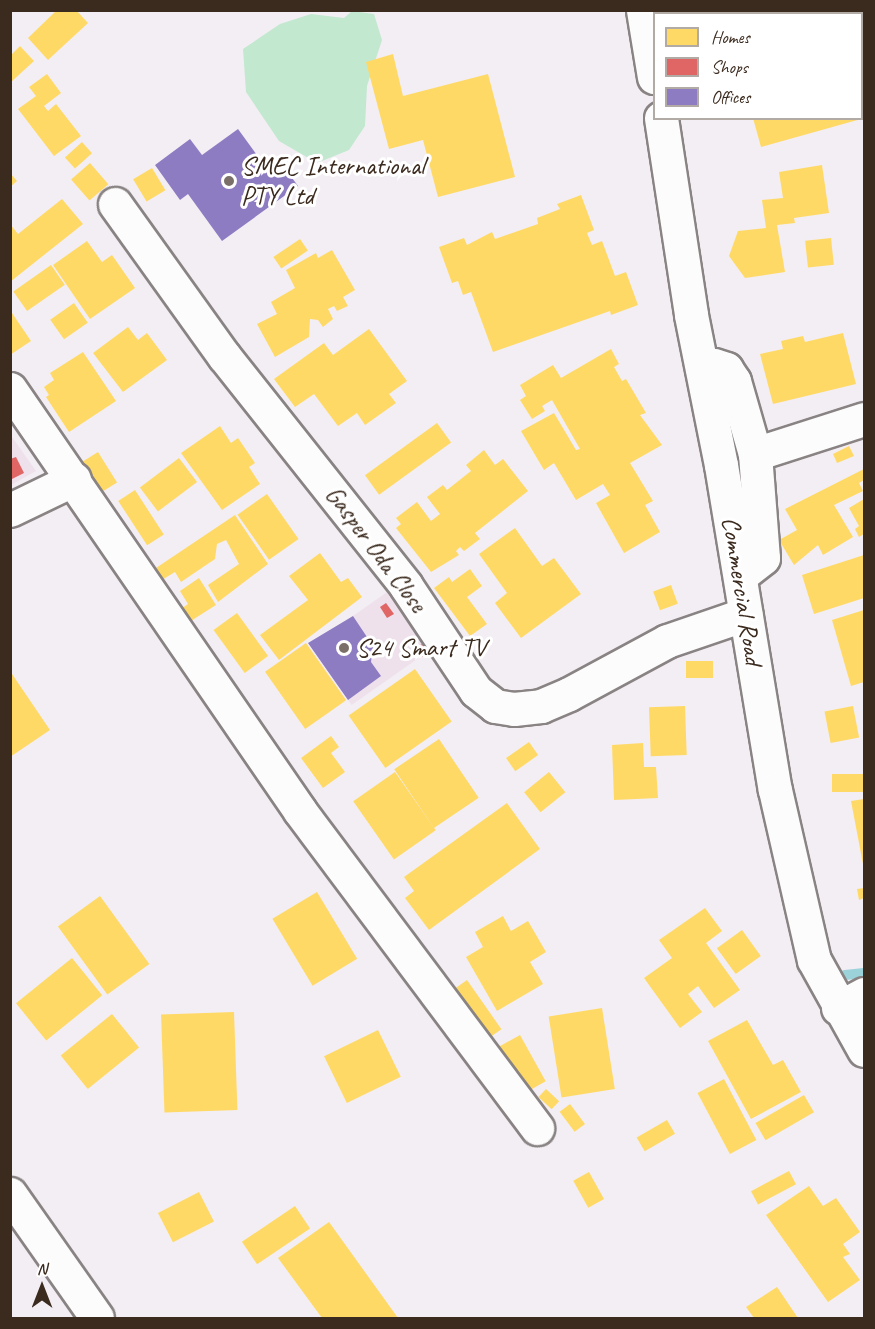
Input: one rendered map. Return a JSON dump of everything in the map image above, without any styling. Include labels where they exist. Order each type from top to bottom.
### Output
[{"type":"street","points":[[643,10],[653,71]]},
{"type":"street","name":"Commercial Road","points":[[661,120],[702,368],[740,576],[767,756],[814,960],[851,1001],[864,1050]]},
{"type":"street","name":"Gasper Oda Close","points":[[115,204],[224,356],[406,586],[476,691],[495,706],[514,709],[541,706],[676,636],[746,615]]},
{"type":"street","points":[[702,368],[714,365],[726,369],[734,381],[755,454],[764,558],[740,576]]},
{"type":"street","points":[[10,389],[300,811],[537,1128]]},
{"type":"street","points":[[755,454],[864,419]]},
{"type":"street","points":[[10,510],[74,479]]},
{"type":"street","points":[[10,1194],[97,1318]]},
{"type":"shaded area","points":[[10,434],[36,471],[11,485],[10,485]]},
{"type":"shaded area","points":[[393,588],[434,647],[352,705],[310,646]]},
{"type":"green space","points":[[352,11],[374,14],[382,40],[367,86],[365,126],[349,150],[317,163],[279,141],[246,92],[243,49],[280,24],[311,14],[344,18]]},
{"type":"building: Homes","points":[[57,10],[76,10],[88,23],[48,60],[28,38]]},
{"type":"building: Homes","points":[[20,46],[34,61],[10,83],[10,56]]},
{"type":"building: Homes","points":[[393,54],[403,96],[488,74],[515,177],[438,197],[423,140],[389,149],[366,62]]},
{"type":"building: Homes","points":[[864,71],[863,118],[863,72]]},
{"type":"building: Homes","points":[[47,74],[61,93],[44,106],[48,111],[56,104],[81,136],[54,156],[18,109],[36,96],[29,87]]},
{"type":"building: Homes","points":[[754,120],[857,120],[761,147]]},
{"type":"building: Homes","points":[[82,142],[92,153],[75,169],[65,157]]},
{"type":"building: Homes","points":[[90,163],[108,184],[90,201],[71,179]]},
{"type":"building: Homes","points":[[822,165],[829,213],[794,218],[795,223],[777,225],[785,272],[745,278],[729,256],[738,231],[766,228],[762,200],[783,198],[779,172]]},
{"type":"building: Homes","points":[[152,168],[165,190],[147,202],[133,179]]},
{"type":"building: Homes","points":[[10,173],[17,181],[10,187]]},
{"type":"building: Homes","points":[[581,195],[594,230],[587,233],[592,245],[602,241],[615,276],[626,272],[638,305],[611,315],[610,311],[493,352],[471,292],[463,295],[458,281],[452,283],[439,247],[464,238],[467,245],[492,232],[495,239],[538,224],[537,218],[560,209],[557,204]]},
{"type":"building: Homes","points":[[62,199],[83,224],[10,282],[10,224],[18,234]]},
{"type":"building: Homes","points":[[831,238],[834,265],[808,268],[805,241]]},
{"type":"building: Homes","points":[[300,239],[308,251],[281,269],[273,257]]},
{"type":"building: Homes","points":[[87,241],[102,262],[112,255],[135,288],[90,319],[53,265]]},
{"type":"building: Homes","points":[[332,250],[355,290],[343,297],[348,306],[337,311],[334,306],[328,309],[333,319],[323,327],[318,320],[310,319],[309,337],[275,357],[257,324],[277,314],[271,302],[295,288],[286,270],[316,253],[318,258]]},
{"type":"building: Homes","points":[[51,265],[65,285],[27,311],[13,291]]},
{"type":"building: Homes","points":[[74,303],[88,323],[64,339],[50,320]]},
{"type":"building: Homes","points":[[10,310],[31,341],[10,355]]},
{"type":"building: Homes","points":[[128,327],[138,340],[147,333],[167,360],[123,392],[93,353]]},
{"type":"building: Homes","points":[[369,329],[407,381],[389,394],[396,403],[365,425],[357,413],[338,426],[314,394],[295,407],[274,379],[324,343],[333,355]]},
{"type":"building: Homes","points":[[843,333],[856,384],[773,404],[760,354],[783,349],[781,341],[803,336],[805,342]]},
{"type":"building: Homes","points":[[611,349],[619,364],[614,367],[622,381],[626,379],[646,413],[640,415],[662,445],[630,463],[653,501],[645,505],[660,532],[624,553],[596,503],[610,495],[603,484],[576,500],[554,463],[544,470],[521,431],[554,413],[576,450],[580,449],[552,400],[542,406],[545,411],[532,419],[520,400],[526,396],[520,385],[553,365],[561,378]]},
{"type":"building: Homes","points":[[83,352],[116,401],[69,432],[46,397],[49,395],[44,387],[54,380],[50,373]]},
{"type":"building: Homes","points":[[437,423],[451,442],[379,495],[365,475]]},
{"type":"building: Homes","points":[[220,426],[231,443],[238,438],[255,463],[249,467],[260,484],[222,510],[181,453]]},
{"type":"building: Homes","points":[[849,446],[854,456],[837,463],[833,454]]},
{"type":"building: Homes","points":[[484,450],[495,465],[503,459],[528,491],[475,533],[480,539],[464,551],[460,547],[456,551],[459,555],[431,572],[396,528],[401,524],[396,518],[417,502],[431,521],[440,514],[427,497],[443,485],[447,490],[471,471],[466,465]]},
{"type":"building: Homes","points":[[98,452],[117,483],[102,492],[83,462]]},
{"type":"building: Homes","points":[[179,458],[197,482],[158,511],[140,487]]},
{"type":"building: Homes","points":[[864,469],[864,480],[859,483],[863,491],[834,505],[853,537],[823,555],[818,545],[794,565],[779,540],[797,530],[785,509]]},
{"type":"building: Homes","points":[[135,490],[164,534],[147,545],[118,501]]},
{"type":"building: Homes","points":[[267,494],[299,539],[269,560],[238,515]]},
{"type":"building: Homes","points":[[864,499],[864,534],[859,537],[855,529],[859,526],[849,508]]},
{"type":"building: Homes","points":[[235,515],[268,564],[218,602],[208,585],[239,564],[226,540],[217,544],[215,559],[181,582],[175,572],[160,581],[153,570]]},
{"type":"building: Homes","points":[[515,528],[542,566],[554,558],[581,594],[521,638],[495,603],[507,593],[479,554]]},
{"type":"building: Homes","points":[[320,553],[341,582],[348,578],[362,597],[279,660],[260,635],[308,600],[289,576]]},
{"type":"building: Homes","points":[[864,555],[864,598],[814,614],[802,575]]},
{"type":"building: Homes","points":[[470,569],[482,586],[467,597],[487,624],[470,636],[434,588],[449,577],[452,582]]},
{"type":"building: Homes","points":[[199,578],[216,605],[186,624],[178,611],[188,604],[180,591]]},
{"type":"building: Homes","points":[[671,585],[678,604],[660,610],[653,591]]},
{"type":"building: Homes","points":[[864,610],[864,682],[851,686],[832,620]]},
{"type":"building: Homes","points":[[237,613],[268,656],[245,673],[214,630]]},
{"type":"building: Homes","points":[[306,643],[346,700],[305,729],[265,672]]},
{"type":"building: Homes","points":[[686,661],[713,661],[713,678],[686,678]]},
{"type":"building: Homes","points":[[415,669],[452,721],[385,768],[349,715]]},
{"type":"building: Homes","points":[[10,671],[50,730],[10,757]]},
{"type":"building: Homes","points":[[685,706],[687,755],[651,756],[649,707]]},
{"type":"building: Homes","points":[[853,706],[859,737],[831,743],[825,712]]},
{"type":"building: Homes","points":[[331,736],[339,747],[331,753],[345,772],[323,788],[301,758]]},
{"type":"building: Homes","points":[[439,739],[479,798],[434,828],[394,769]]},
{"type":"building: Homes","points":[[529,742],[538,755],[515,771],[506,758]]},
{"type":"building: Homes","points":[[643,743],[644,767],[656,767],[658,798],[614,800],[612,745]]},
{"type":"building: Homes","points":[[395,772],[436,830],[394,859],[353,801]]},
{"type":"building: Homes","points":[[549,772],[565,792],[540,812],[524,792]]},
{"type":"building: Homes","points":[[832,774],[864,774],[864,792],[832,792]]},
{"type":"building: Homes","points":[[864,799],[864,864],[863,864],[851,801]]},
{"type":"building: Homes","points":[[507,803],[540,849],[429,930],[405,898],[414,891],[404,877]]},
{"type":"building: Homes","points":[[864,888],[864,898],[859,900],[857,889]]},
{"type":"building: Homes","points":[[317,892],[357,959],[313,986],[272,919]]},
{"type":"building: Homes","points":[[100,896],[149,964],[107,995],[58,927]]},
{"type":"building: Homes","points":[[705,908],[722,931],[706,943],[740,990],[714,1008],[698,986],[688,994],[702,1012],[680,1028],[644,978],[672,958],[659,940]]},
{"type":"building: Homes","points":[[503,916],[511,931],[528,921],[546,952],[530,962],[543,984],[497,1011],[466,957],[483,947],[475,932]]},
{"type":"building: Homes","points":[[742,930],[761,956],[736,974],[717,948]]},
{"type":"building: Homes","points":[[72,958],[102,995],[46,1041],[16,1003]]},
{"type":"building: Homes","points":[[467,980],[501,1029],[486,1040],[451,991]]},
{"type":"building: Homes","points":[[602,1008],[615,1089],[561,1097],[549,1016]]},
{"type":"building: Homes","points":[[234,1012],[237,1110],[164,1112],[161,1015]]},
{"type":"building: Homes","points":[[112,1014],[139,1047],[88,1089],[61,1056]]},
{"type":"building: Homes","points":[[747,1020],[773,1065],[783,1060],[801,1092],[751,1119],[708,1041]]},
{"type":"building: Homes","points":[[378,1030],[401,1077],[347,1103],[324,1056]]},
{"type":"building: Homes","points":[[520,1035],[546,1081],[521,1095],[496,1049]]},
{"type":"building: Homes","points":[[724,1079],[756,1140],[730,1154],[698,1093]]},
{"type":"building: Homes","points":[[546,1089],[559,1101],[552,1109],[538,1097]]},
{"type":"building: Homes","points":[[804,1095],[814,1112],[766,1140],[756,1123]]},
{"type":"building: Homes","points":[[570,1104],[585,1124],[575,1132],[560,1112]]},
{"type":"building: Homes","points":[[667,1120],[675,1134],[645,1151],[637,1138]]},
{"type":"building: Homes","points":[[789,1171],[796,1184],[758,1204],[751,1191]]},
{"type":"building: Homes","points":[[589,1172],[604,1199],[588,1208],[573,1181]]},
{"type":"building: Homes","points":[[809,1186],[823,1206],[836,1198],[860,1232],[843,1244],[850,1254],[843,1257],[860,1280],[828,1302],[766,1215]]},
{"type":"building: Homes","points":[[199,1192],[214,1221],[173,1242],[158,1213]]},
{"type":"building: Homes","points":[[295,1206],[310,1228],[257,1264],[242,1242]]},
{"type":"building: Homes","points":[[329,1222],[398,1318],[322,1318],[278,1258]]},
{"type":"building: Homes","points":[[777,1287],[798,1318],[754,1318],[746,1307]]},
{"type":"building: Shops","points":[[16,457],[24,473],[10,480],[10,459]]},
{"type":"building: Shops","points":[[386,603],[394,614],[387,618],[380,607]]},
{"type":"building: Shops","points":[[422,644],[428,653],[422,657],[416,648]]},
{"type":"building: Offices","points":[[238,129],[267,169],[279,160],[298,186],[222,241],[188,194],[180,200],[155,165],[190,139],[202,155]]},
{"type":"building: Offices","points":[[353,616],[373,646],[371,662],[381,676],[348,700],[308,643]]},
{"type":"waterway","points":[[845,975],[864,973]]},
{"type":"place","name":"SMEC International PTY Ltd","points":[[229,181]]},
{"type":"place","name":"S24 Smart TV","points":[[344,648]]}]
